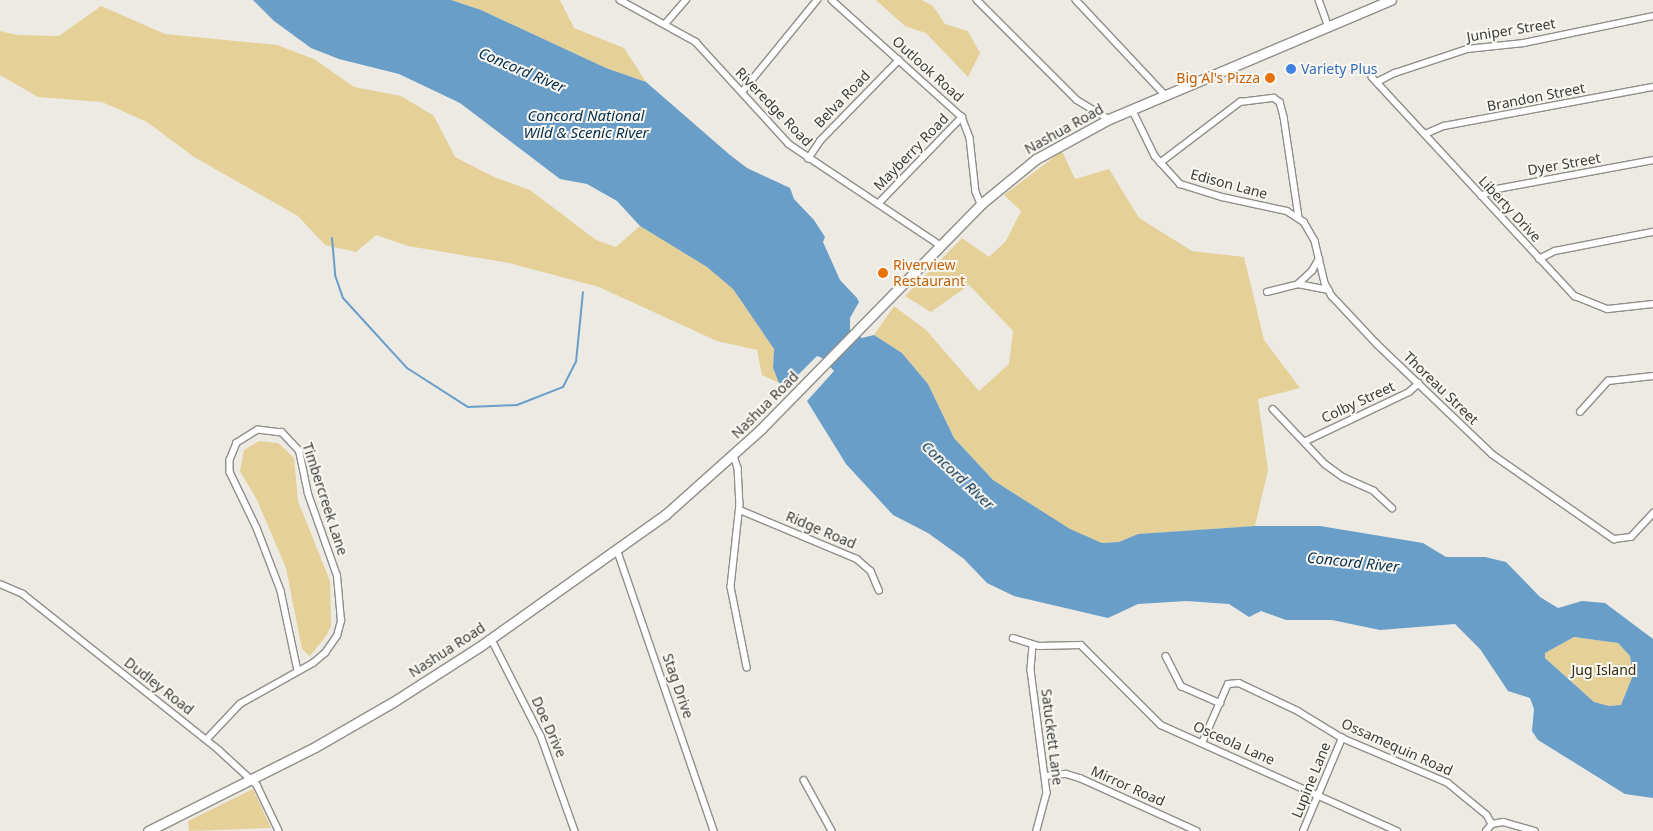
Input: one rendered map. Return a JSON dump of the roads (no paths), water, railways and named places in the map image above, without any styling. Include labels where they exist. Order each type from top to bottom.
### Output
[{"type":"main road","name":"Nashua Road","points":[[148,831],[252,779],[369,716],[491,638],[666,514],[734,456],[862,328],[981,204],[1036,159],[1109,119],[1392,0]]},
{"type":"street","name":"Riveredge Road","points":[[620,0],[699,44],[789,144],[808,159],[940,246]]},
{"type":"street","points":[[665,24],[686,0]]},
{"type":"street","points":[[742,92],[817,0]]},
{"type":"street","name":"Outlook Road","points":[[832,0],[962,117],[970,138],[976,192],[981,204]]},
{"type":"street","points":[[977,0],[1076,100],[1109,119]]},
{"type":"street","points":[[1076,0],[1166,96]]},
{"type":"street","points":[[1319,0],[1330,26]]},
{"type":"street","name":"Juniper Street","points":[[1377,82],[1395,73],[1467,49],[1524,43],[1653,16]]},
{"type":"street","name":"Belva Road","points":[[808,159],[820,141],[898,60]]},
{"type":"street","name":"Liberty Drive","points":[[1372,77],[1568,290],[1590,305],[1616,310],[1653,304]]},
{"type":"street","name":"Brandon Street","points":[[1425,134],[1444,126],[1653,88]]},
{"type":"street","points":[[1160,163],[1242,101],[1276,99],[1284,117],[1298,217]]},
{"type":"street","name":"Edison Lane","points":[[1132,109],[1160,163],[1175,180],[1187,187],[1280,209],[1298,217]]},
{"type":"street","name":"Mayberry Road","points":[[878,204],[962,117]]},
{"type":"street","name":"Dyer Street","points":[[1481,196],[1497,189],[1653,160]]},
{"type":"street","name":"Thoreau Street","points":[[1298,217],[1312,234],[1328,290],[1377,344],[1492,454],[1614,539],[1622,540],[1634,535],[1653,513]]},
{"type":"street","points":[[1539,259],[1555,251],[1653,232]]},
{"type":"street","points":[[1298,284],[1312,271],[1319,258]]},
{"type":"street","points":[[1267,292],[1298,284],[1328,290]]},
{"type":"street","points":[[1580,412],[1608,381],[1653,376]]},
{"type":"street","name":"Colby Street","points":[[1306,441],[1409,392],[1419,383]]},
{"type":"street","points":[[1273,409],[1335,471],[1370,489],[1392,508]]},
{"type":"street","name":"Timbercreek Lane","points":[[207,740],[234,708],[298,671],[325,653],[337,636],[341,621],[339,591],[333,562],[308,494],[299,451],[282,433],[258,430],[237,443],[230,460],[230,472],[258,528],[281,591],[298,671]]},
{"type":"street","points":[[734,456],[738,468],[740,510],[731,587],[747,667]]},
{"type":"street","name":"Ridge Road","points":[[740,510],[857,559],[871,572],[879,590]]},
{"type":"street","name":"Stag Drive","points":[[617,549],[714,831]]},
{"type":"street","name":"Dudley Road","points":[[0,584],[23,594],[207,740],[252,779],[263,794],[279,831]]},
{"type":"street","name":"Doe Drive","points":[[491,638],[542,736],[575,831]]},
{"type":"street","points":[[1013,638],[1033,646]]},
{"type":"street","name":"Osceola Lane","points":[[1033,646],[1073,643],[1084,647],[1154,721],[1397,831]]},
{"type":"street","name":"Satuckett Lane","points":[[1033,646],[1030,670],[1046,776],[1045,807],[1037,831]]},
{"type":"street","points":[[1166,656],[1181,686],[1220,702],[1202,743]]},
{"type":"street","name":"Ossamequin Road","points":[[1220,702],[1228,684],[1238,683],[1292,707],[1342,738],[1448,783],[1487,815],[1492,824]]},
{"type":"street","name":"Lupine Lane","points":[[1303,831],[1342,738]]},
{"type":"street","name":"Mirror Road","points":[[1046,776],[1066,774],[1080,778],[1197,831]]},
{"type":"street","points":[[804,780],[832,831]]},
{"type":"street","points":[[1486,831],[1492,824],[1515,823],[1535,831]]},
{"type":"water","name":"Concord National Wild & Scenic River","points":[[253,0],[451,0],[481,10],[606,68],[646,82],[747,168],[790,188],[794,199],[814,220],[825,237],[823,242],[840,280],[859,302],[850,318],[850,330],[862,338],[874,335],[902,353],[928,384],[954,438],[993,480],[1070,529],[1102,543],[1119,542],[1138,534],[1255,526],[1320,526],[1423,543],[1446,557],[1485,557],[1506,562],[1540,597],[1558,608],[1582,601],[1605,603],[1653,639],[1653,798],[1625,794],[1538,740],[1532,731],[1534,709],[1530,698],[1508,691],[1480,649],[1455,624],[1380,630],[1332,620],[1286,620],[1261,611],[1249,617],[1229,604],[1186,601],[1138,604],[1108,618],[1014,596],[987,583],[964,559],[928,533],[893,515],[846,464],[807,401],[834,371],[822,358],[817,356],[789,384],[779,383],[773,368],[774,349],[733,289],[707,267],[640,226],[617,201],[587,184],[560,179],[460,103],[399,74],[339,59],[311,48],[274,21]],"holes":[[[1574,637],[1618,643],[1630,656],[1633,675],[1621,705],[1609,706],[1594,702],[1545,658],[1545,653]]]},
{"type":"waterway","points":[[332,238],[335,275],[343,298],[407,368],[468,407],[517,405],[563,387],[576,362],[583,292]]},
{"type":"place","name":"Variety Plus","points":[[1291,69]]},
{"type":"place","name":"Big Al's Pizza","points":[[1270,78]]},
{"type":"place","name":"Riverview Restaurant","points":[[883,273]]},
{"type":"water label","name":"Concord River","points":[[522,70]]},
{"type":"water label","name":"Concord River","points":[[958,475]]},
{"type":"water label","name":"Concord River","points":[[1353,562]]},
{"type":"park label","name":"Jug Island","points":[[1604,670]]}]
